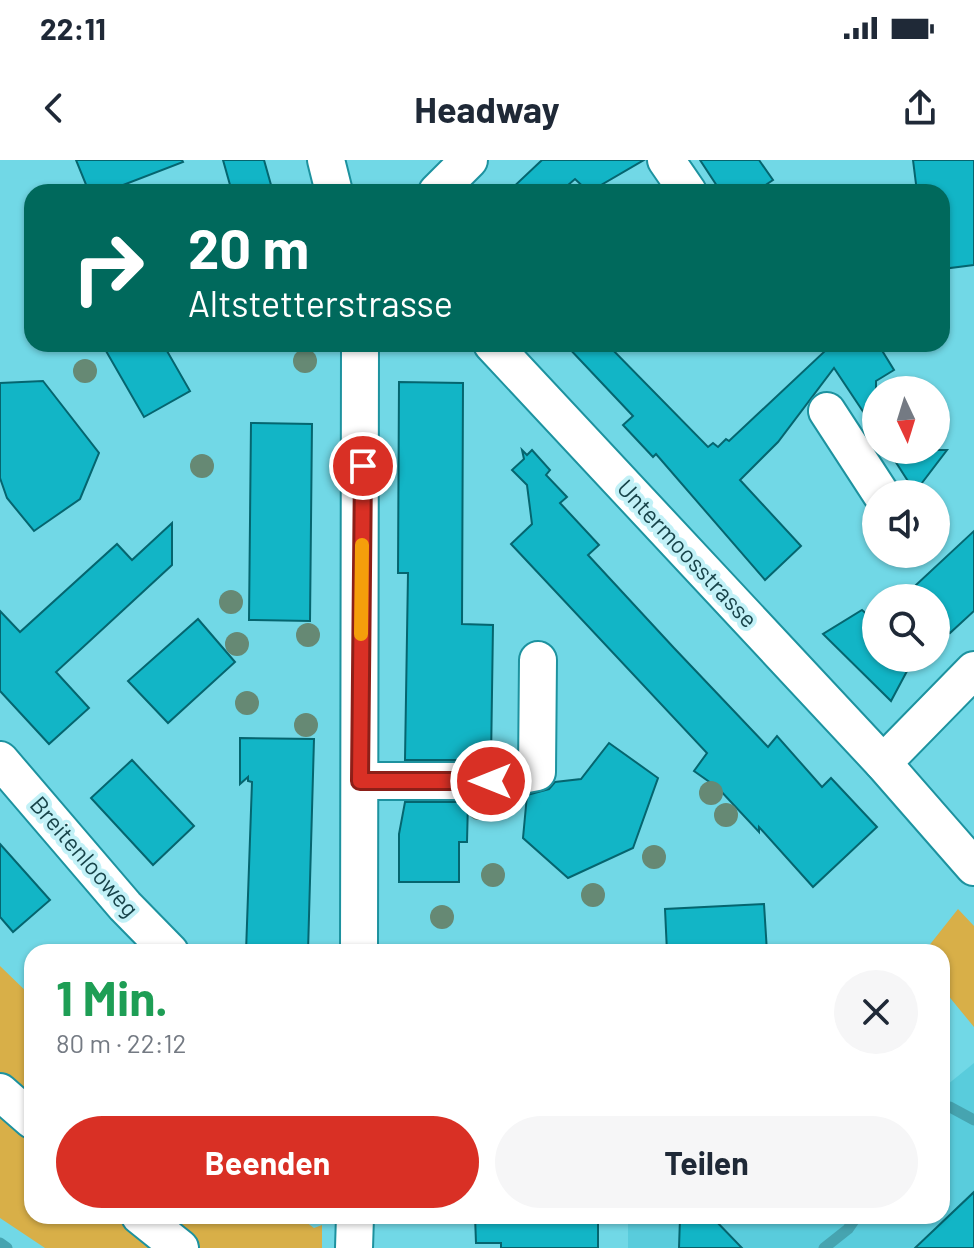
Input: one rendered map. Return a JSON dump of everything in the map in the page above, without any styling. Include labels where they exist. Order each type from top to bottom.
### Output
[{"type":"street","points":[[326,160],[332,184]]},
{"type":"street","points":[[445,184],[469,160]]},
{"type":"street","points":[[666,160],[682,184]]},
{"type":"street","points":[[359,944],[360,352]]},
{"type":"street","name":"Untermoosstrasse","points":[[499,352],[883,763],[974,867]]},
{"type":"street","points":[[827,411],[872,480]]},
{"type":"street","points":[[360,781],[491,781],[537,772],[538,660]]},
{"type":"street","points":[[883,763],[974,670]]},
{"type":"street","name":"Breitenlooweg","points":[[0,760],[125,906],[162,944]]},
{"type":"street","points":[[0,1092],[24,1113]]},
{"type":"street","points":[[150,1224],[180,1248]]},
{"type":"street","points":[[354,1248],[355,1224]]},
{"type":"shaded area","points":[[958,909],[974,926],[974,1027],[950,998],[950,944],[930,944]]},
{"type":"shaded area","points":[[0,966],[24,989],[24,1224],[309,1224],[314,1228],[322,1225],[322,1248],[45,1248],[0,1218]]},
{"type":"shaded area","points":[[974,1063],[974,1248],[628,1248],[628,1224],[950,1224],[950,1082]]},
{"type":"building","points":[[76,160],[183,162],[126,184],[86,184]]},
{"type":"building","points":[[223,160],[264,160],[271,184],[230,184]]},
{"type":"building","points":[[542,160],[644,160],[603,184],[580,184],[575,179],[569,184],[516,184]]},
{"type":"building","points":[[700,160],[759,160],[773,180],[767,184],[716,184]]},
{"type":"building","points":[[913,160],[974,160],[974,265],[950,268],[950,184],[916,184]]},
{"type":"building","points":[[107,352],[168,352],[190,391],[144,417]]},
{"type":"building","points":[[573,352],[615,352],[708,447],[713,443],[718,447],[726,439],[729,441],[824,352],[883,352],[894,370],[884,376],[862,376],[862,410],[834,368],[778,442],[740,480],[801,546],[765,580],[656,454],[653,457],[623,425],[633,416]]},
{"type":"building","points":[[43,381],[99,453],[80,499],[34,531],[7,498],[0,478],[0,383]]},
{"type":"building","points":[[399,382],[463,383],[462,624],[493,625],[491,760],[405,760],[408,573],[398,573]]},
{"type":"building","points":[[251,423],[312,424],[310,621],[249,620]]},
{"type":"building","points":[[522,450],[527,455],[532,450],[550,470],[546,475],[567,497],[560,503],[599,545],[588,555],[674,648],[768,747],[777,736],[822,787],[831,778],[877,827],[813,887],[759,827],[759,832],[718,788],[694,771],[707,753],[511,544],[532,524],[527,485],[512,470],[524,459]]},
{"type":"building","points":[[897,464],[936,464],[924,480],[907,480]]},
{"type":"building","points":[[172,523],[172,565],[56,672],[89,708],[49,744],[0,691],[0,611],[20,632],[117,544],[132,560]]},
{"type":"building","points":[[974,531],[974,611],[950,633],[950,584],[917,584],[934,568],[950,568],[950,553]]},
{"type":"building","points":[[862,610],[862,672],[907,672],[891,701],[823,634]]},
{"type":"building","points":[[198,619],[235,662],[168,723],[128,681]]},
{"type":"building","points":[[240,738],[314,739],[308,944],[246,944],[252,782],[248,781],[248,777],[240,784]]},
{"type":"building","points":[[609,743],[658,778],[633,848],[568,878],[523,838],[527,795],[549,789],[555,782],[581,779]]},
{"type":"building","points":[[132,760],[194,826],[153,865],[91,798]]},
{"type":"building","points":[[405,802],[468,802],[467,842],[459,842],[459,882],[399,882],[399,834]]},
{"type":"building","points":[[0,844],[50,900],[13,932],[0,917]]},
{"type":"building","points":[[764,904],[766,944],[667,944],[665,909]]},
{"type":"building","points":[[974,1192],[974,1248],[915,1248],[940,1224],[950,1224],[950,1215]]},
{"type":"building","points":[[475,1224],[598,1224],[598,1248],[501,1248],[501,1243],[476,1243]]},
{"type":"building","points":[[680,1224],[719,1224],[742,1248],[679,1248]]},
{"type":"waterway","points":[[950,1107],[974,1120]]},
{"type":"waterway","points":[[824,1248],[851,1224]]},
{"type":"waterway","points":[[0,1243],[7,1248]]},
{"type":"slow traffic","points":[[361,634],[362,545]]},
{"type":"route","points":[[363,466],[360,781],[491,781]]}]
